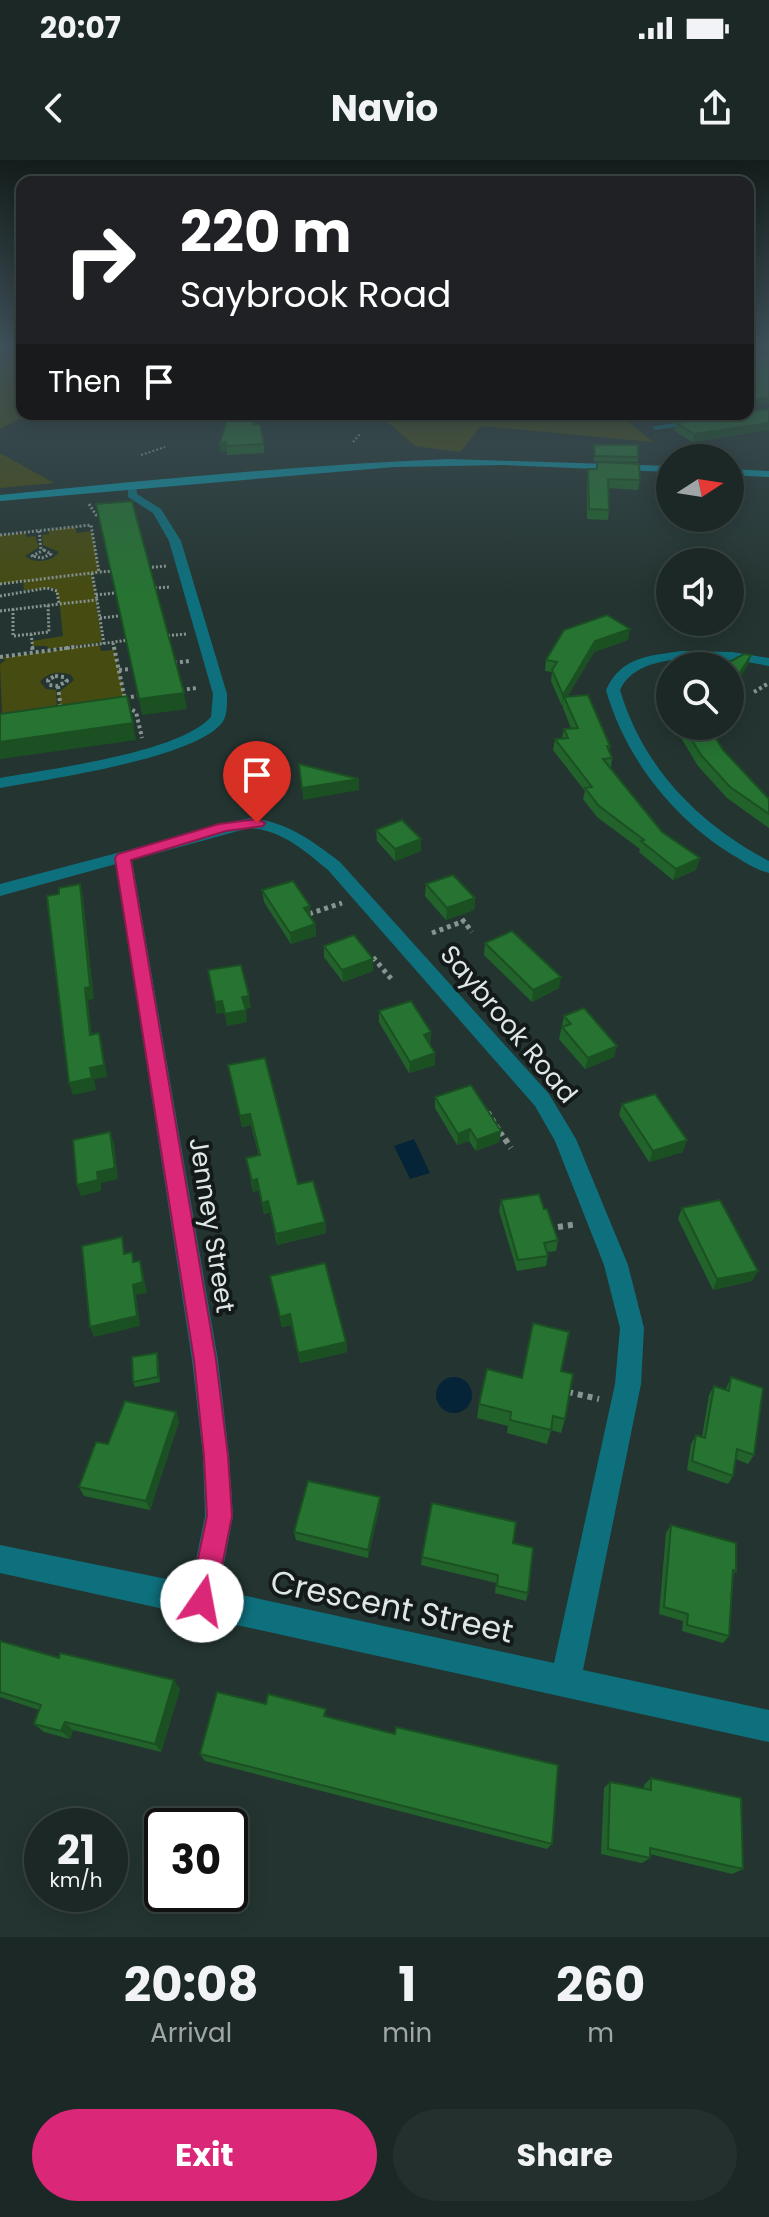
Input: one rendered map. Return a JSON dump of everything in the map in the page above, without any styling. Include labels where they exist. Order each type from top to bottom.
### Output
[{"type":"street","points":[[0,498],[246,474],[444,462],[656,469]]},
{"type":"street","points":[[744,473],[769,474]]},
{"type":"street","points":[[0,783],[108,762],[179,741],[214,723],[219,715],[220,694],[175,541],[157,511],[132,495],[132,486]]},
{"type":"street","points":[[769,662],[726,654],[648,661],[622,671],[614,680],[613,690],[645,759],[676,805],[726,845],[769,868]]},
{"type":"street","name":"Saybrook Road","points":[[0,890],[123,858],[224,827],[264,824],[296,836],[315,849],[362,897],[542,1100],[565,1139],[623,1284],[632,1328],[624,1404],[565,1681]]},
{"type":"street","name":"Jenney Street","points":[[123,858],[205,1360],[215,1444],[219,1516],[202,1601]]},
{"type":"street","name":"Crescent Street","points":[[0,1559],[769,1726]]},
{"type":"path","points":[[353,442],[360,434]]},
{"type":"path","points":[[141,455],[163,449]]},
{"type":"path","points":[[89,504],[96,515],[106,514]]},
{"type":"path","points":[[94,521],[91,525],[99,572]]},
{"type":"path","points":[[0,535],[91,525]]},
{"type":"path","points":[[39,531],[41,550]]},
{"type":"path","points":[[92,532],[102,531]]},
{"type":"path","points":[[95,551],[106,550]]},
{"type":"path","points":[[159,556],[172,598]]},
{"type":"path","points":[[138,569],[183,565]]},
{"type":"path","points":[[0,584],[125,570]]},
{"type":"path","points":[[92,573],[104,644]]},
{"type":"path","points":[[24,581],[24,590]]},
{"type":"path","points":[[155,588],[169,587]]},
{"type":"path","points":[[0,596],[24,590],[54,588],[59,604]]},
{"type":"path","points":[[0,611],[114,593]]},
{"type":"path","points":[[51,596],[58,596]]},
{"type":"path","points":[[13,609],[13,636],[49,632],[48,605]]},
{"type":"path","points":[[100,618],[119,616]]},
{"type":"path","points":[[180,628],[192,670]]},
{"type":"path","points":[[151,638],[203,633]]},
{"type":"path","points":[[31,634],[33,653]]},
{"type":"path","points":[[0,657],[138,639]]},
{"type":"path","points":[[113,643],[127,707]]},
{"type":"path","points":[[174,663],[189,661]]},
{"type":"path","points":[[119,670],[131,669]]},
{"type":"path","points":[[194,678],[200,700]]},
{"type":"path","points":[[754,692],[769,683]]},
{"type":"path","points":[[58,686],[61,716]]},
{"type":"path","points":[[181,690],[197,688]]},
{"type":"path","points":[[125,698],[137,696]]},
{"type":"path","points":[[117,709],[127,707],[136,712],[140,743]]},
{"type":"path","points":[[309,914],[362,897]]},
{"type":"path","points":[[459,915],[472,932]]},
{"type":"path","points":[[432,933],[464,921]]},
{"type":"path","points":[[364,959],[372,956],[393,981]]},
{"type":"path","points":[[486,1109],[511,1148]]},
{"type":"path","points":[[568,1392],[624,1404]]},
{"type":"green space","points":[[394,428],[479,428],[460,452],[415,446]]},
{"type":"green space","points":[[502,428],[636,428],[653,442]]},
{"type":"green space","points":[[0,453],[54,483],[0,488]]},
{"type":"green space","points":[[75,527],[77,533],[92,531],[99,572],[92,574],[102,642],[50,649],[32,646],[32,641],[63,636],[59,598],[54,588],[24,590],[23,581],[0,584],[0,535],[25,533],[27,537],[35,536],[39,547],[25,556],[43,561],[59,552],[43,545],[42,535],[49,534],[49,530]]},
{"type":"green space","points":[[99,644],[101,651],[114,650],[125,698],[60,707],[59,692],[74,680],[71,675],[54,673],[40,682],[46,689],[56,690],[57,708],[2,713],[0,664],[6,660],[0,658]]},
{"type":"water","points":[[414,1139],[430,1173],[410,1179],[394,1146]]},
{"type":"water","points":[[454,1377],[467,1382],[472,1395],[467,1408],[454,1413],[441,1408],[436,1395],[441,1382]]},
{"type":"building","points":[[225,428],[261,428],[264,444],[226,446],[226,442],[220,443]]},
{"type":"building","points":[[684,428],[735,428],[694,434]]},
{"type":"building","points":[[594,445],[638,445],[638,457],[595,456]]},
{"type":"building","points":[[597,462],[639,464],[640,480],[608,479],[609,510],[589,509],[588,469],[597,469]]},
{"type":"building","points":[[132,501],[184,693],[139,699],[96,504]]},
{"type":"building","points":[[607,615],[630,629],[595,641],[563,695],[552,670],[557,662],[546,660],[564,630]]},
{"type":"building","points":[[744,654],[751,655],[744,666]]},
{"type":"building","points":[[588,695],[610,746],[607,746],[612,758],[603,759],[662,832],[700,858],[676,869],[599,806],[585,788],[592,787],[555,739],[568,738],[564,729],[578,728],[564,697]]},
{"type":"building","points":[[127,696],[133,723],[0,742],[0,714]]},
{"type":"building","points":[[692,740],[717,740],[769,799],[769,814],[730,787]]},
{"type":"building","points":[[299,764],[359,779],[302,788]]},
{"type":"building","points":[[402,820],[421,839],[395,849],[376,830]]},
{"type":"building","points":[[453,875],[475,898],[447,908],[426,884]]},
{"type":"building","points":[[293,881],[310,906],[304,908],[315,924],[290,933],[262,890]]},
{"type":"building","points":[[80,884],[90,987],[85,988],[90,1035],[99,1033],[104,1065],[90,1068],[92,1078],[69,1083],[47,896],[59,894],[59,888]]},
{"type":"building","points":[[512,931],[561,977],[533,990],[485,943]]},
{"type":"building","points":[[354,935],[373,959],[342,970],[324,946]]},
{"type":"building","points":[[241,965],[249,996],[242,997],[246,1010],[225,1014],[222,1001],[215,1002],[208,970]]},
{"type":"building","points":[[411,1001],[431,1032],[424,1035],[435,1053],[410,1062],[379,1011]]},
{"type":"building","points":[[584,1008],[617,1046],[588,1058],[562,1027],[571,1024],[564,1016]]},
{"type":"building","points":[[265,1058],[298,1184],[313,1181],[325,1222],[276,1234],[268,1201],[262,1203],[257,1179],[252,1181],[246,1158],[260,1155],[250,1114],[240,1116],[228,1065]]},
{"type":"building","points":[[471,1085],[501,1131],[477,1140],[470,1129],[458,1134],[435,1097]]},
{"type":"building","points":[[655,1094],[687,1140],[653,1151],[622,1104]]},
{"type":"building","points":[[110,1132],[115,1168],[97,1172],[98,1180],[77,1185],[73,1140]]},
{"type":"building","points":[[539,1194],[558,1240],[544,1243],[548,1256],[518,1260],[501,1200]]},
{"type":"building","points":[[720,1200],[758,1271],[717,1279],[682,1208]]},
{"type":"building","points":[[122,1237],[124,1254],[132,1252],[133,1262],[140,1261],[143,1282],[133,1285],[137,1316],[90,1327],[82,1246]]},
{"type":"building","points":[[325,1263],[346,1342],[298,1353],[290,1314],[280,1317],[270,1276]]},
{"type":"building","points":[[533,1323],[569,1332],[561,1371],[573,1374],[565,1419],[553,1416],[551,1430],[510,1420],[511,1412],[479,1404],[487,1369],[522,1378]]},
{"type":"building","points":[[157,1353],[158,1377],[133,1382],[132,1357]]},
{"type":"building","points":[[731,1377],[763,1388],[754,1455],[737,1449],[733,1476],[692,1461],[696,1435],[705,1438],[714,1386],[729,1391]]},
{"type":"building","points":[[125,1401],[176,1412],[146,1501],[79,1487],[96,1442],[108,1444]]},
{"type":"building","points":[[308,1481],[380,1497],[368,1550],[294,1532]]},
{"type":"building","points":[[432,1503],[516,1522],[513,1543],[533,1548],[528,1593],[497,1586],[498,1575],[422,1557]]},
{"type":"building","points":[[671,1525],[736,1543],[729,1636],[687,1625],[688,1614],[664,1607]]},
{"type":"building","points":[[0,1641],[59,1658],[60,1653],[174,1680],[155,1744],[65,1722],[61,1731],[34,1724],[41,1705],[0,1692]]},
{"type":"building","points":[[217,1692],[266,1704],[268,1694],[326,1709],[324,1716],[395,1734],[396,1727],[558,1765],[552,1844],[200,1754]]},
{"type":"building","points":[[651,1778],[741,1798],[743,1869],[650,1848],[650,1858],[608,1849],[610,1782],[651,1790]]},
{"type":"route","points":[[202,1601],[219,1516],[216,1456],[205,1360],[123,858],[224,827],[257,823]]}]
